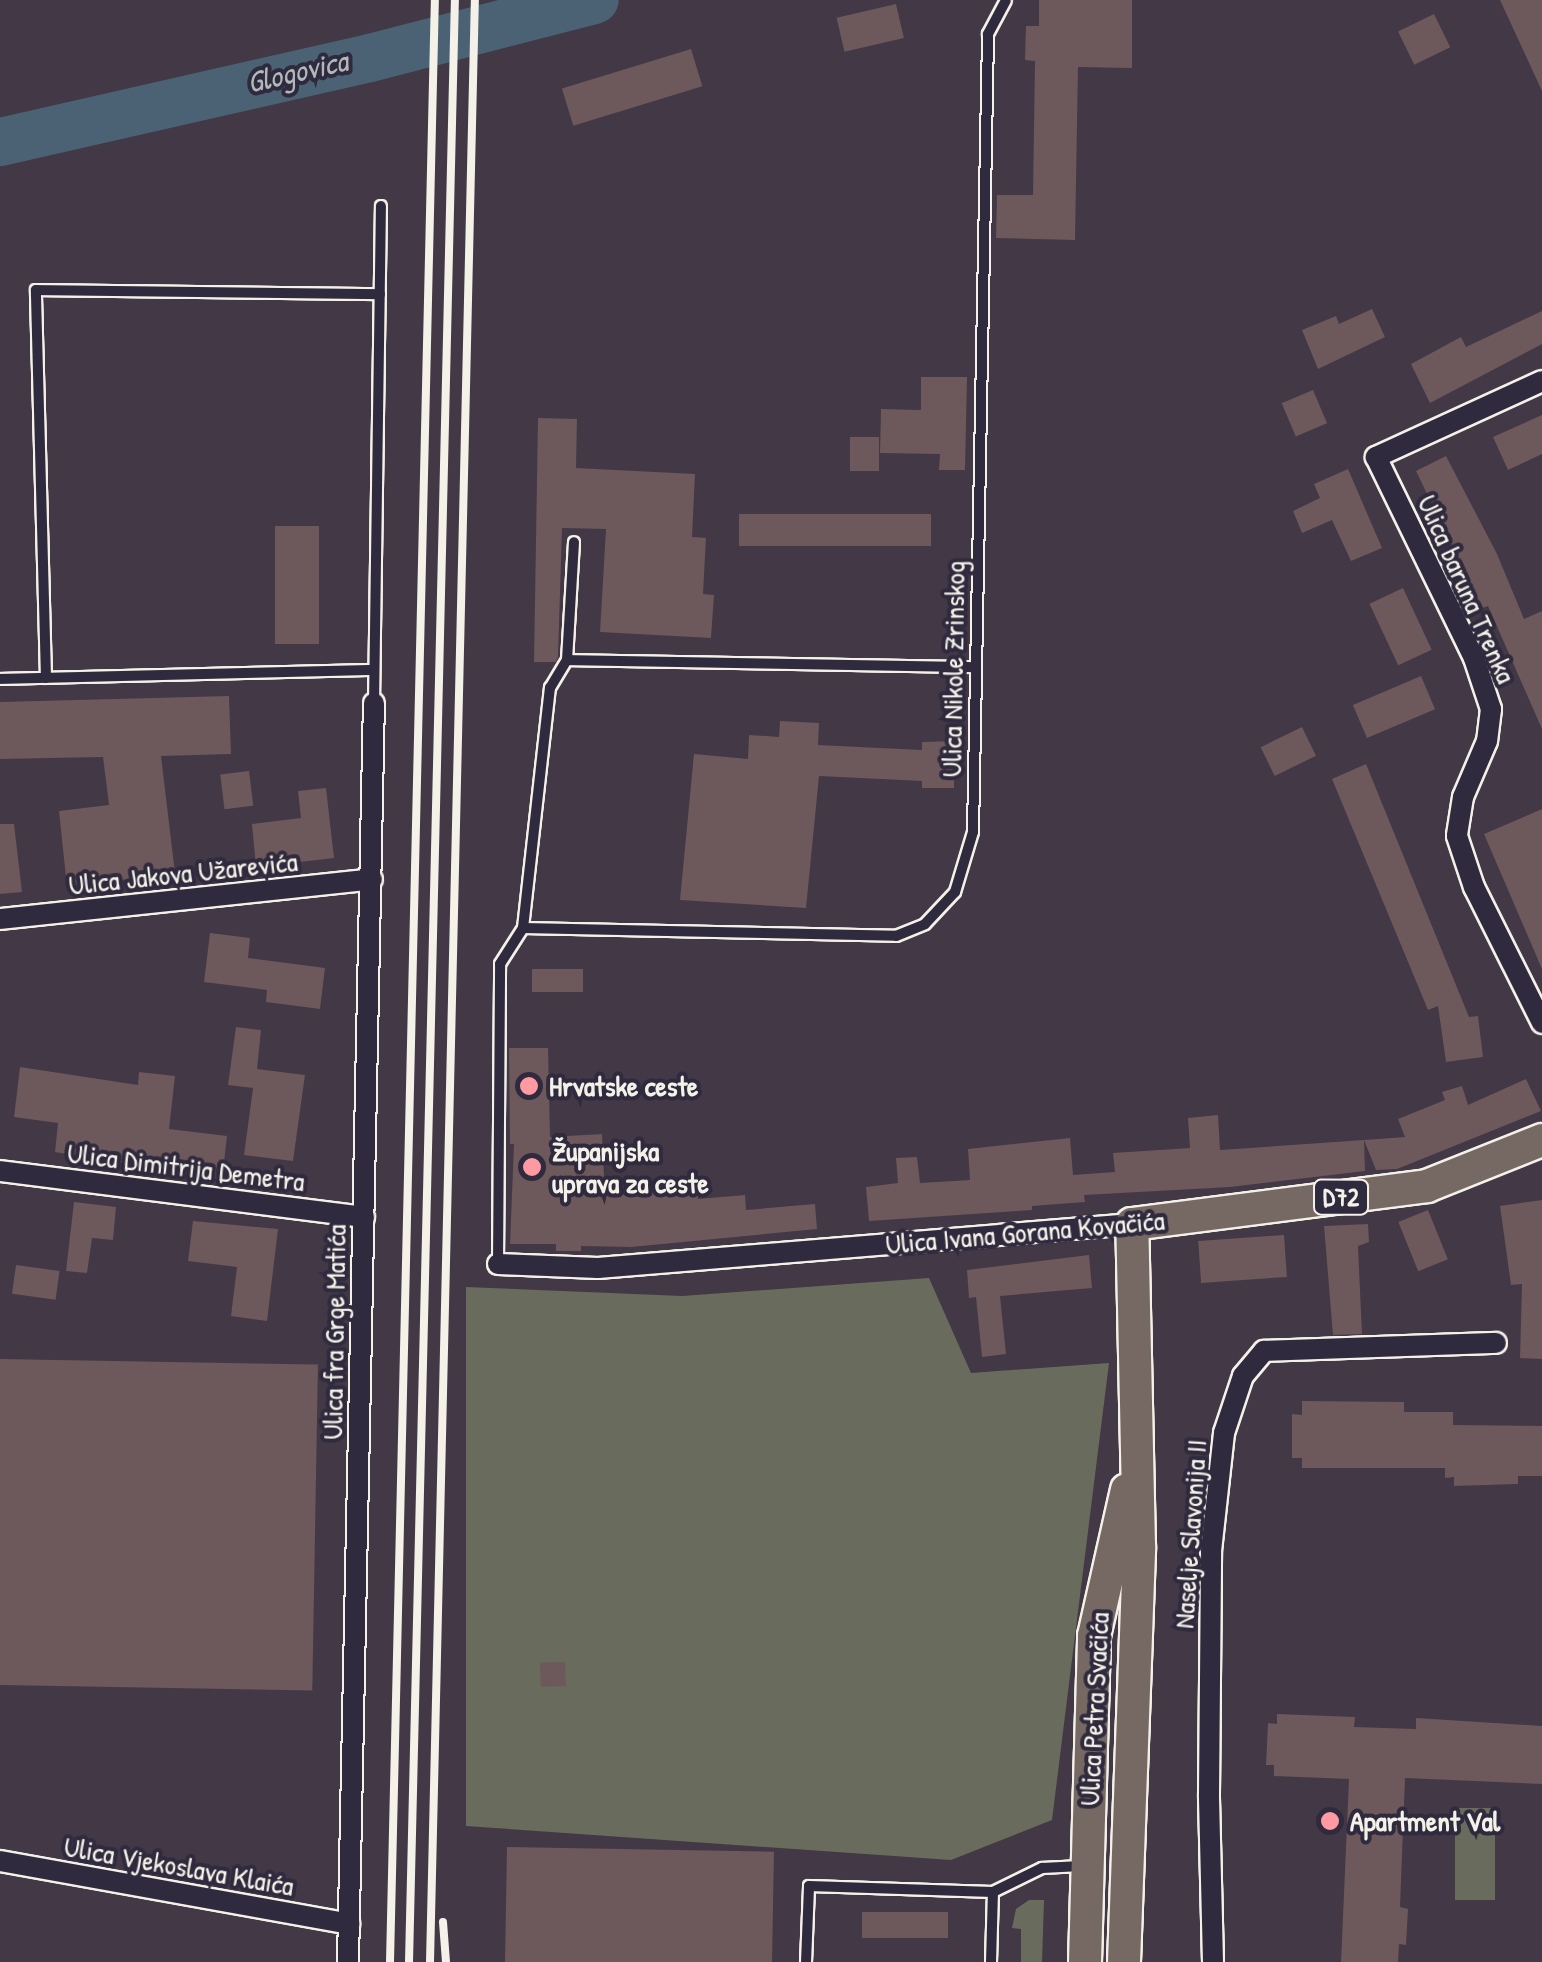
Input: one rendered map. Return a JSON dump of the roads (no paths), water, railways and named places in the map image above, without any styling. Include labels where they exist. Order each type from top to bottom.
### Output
[{"type":"main road","name":"Ulica Ivana Gorana Kovačića","points":[[1132,1224],[1426,1186],[1542,1140]]},
{"type":"main road","name":"Ulica Petra Svačića","points":[[1124,1962],[1139,1546],[1134,1460],[1132,1224]]},
{"type":"main road","name":"Ulica Petra Svačića","points":[[1085,1962],[1094,1636],[1100,1592],[1134,1460]]},
{"type":"street","name":"Ulica baruna Trenka","points":[[1542,381],[1376,457],[1474,658],[1490,709],[1487,742],[1464,797],[1457,836],[1474,887],[1542,1023]]},
{"type":"street","name":"Ulica fra Grge Matića","points":[[348,1962],[374,703]]},
{"type":"street","name":"Ulica Jakova Užarevića","points":[[0,919],[372,879]]},
{"type":"street","name":"Ulica Dimitrija Demetra","points":[[0,1171],[364,1217]]},
{"type":"street","name":"Ulica Ivana Gorana Kovačića","points":[[498,1264],[598,1268],[1132,1224]]},
{"type":"street","name":"Naselje Slavonija II","points":[[1214,1962],[1209,1794],[1211,1551],[1224,1434],[1243,1376],[1264,1352],[1496,1343]]},
{"type":"street","name":"Ulica Vjekoslava Klaića","points":[[0,1861],[349,1924]]},
{"type":"lane","name":"Ulica Nikole Zrinskog","points":[[523,928],[896,936],[925,924],[955,892],[974,832],[988,34],[1006,0]]},
{"type":"lane","points":[[374,703],[382,206]]},
{"type":"lane","points":[[46,678],[36,290],[380,294]]},
{"type":"lane","points":[[498,1264],[500,964],[523,928],[550,688],[566,660],[574,542]]},
{"type":"lane","points":[[566,660],[975,666]]},
{"type":"lane","points":[[0,679],[374,670]]},
{"type":"lane","points":[[806,1962],[809,1886],[994,1892],[1042,1868],[1088,1866]]},
{"type":"lane","points":[[991,1962],[994,1892]]},
{"type":"waterway","name":"Glogovica","points":[[0,142],[370,58],[595,0]]},
{"type":"railway","points":[[390,1962],[435,0]]},
{"type":"railway","points":[[409,1962],[455,0]]},
{"type":"railway","points":[[430,1962],[475,0]]},
{"type":"railway","points":[[443,1922],[446,1962]]},
{"type":"place","name":"Hrvatske ceste","points":[[529,1086]]},
{"type":"place","name":"Županijska uprava za ceste","points":[[532,1167]]},
{"type":"place","name":"Apartment Val","points":[[1330,1821]]}]
